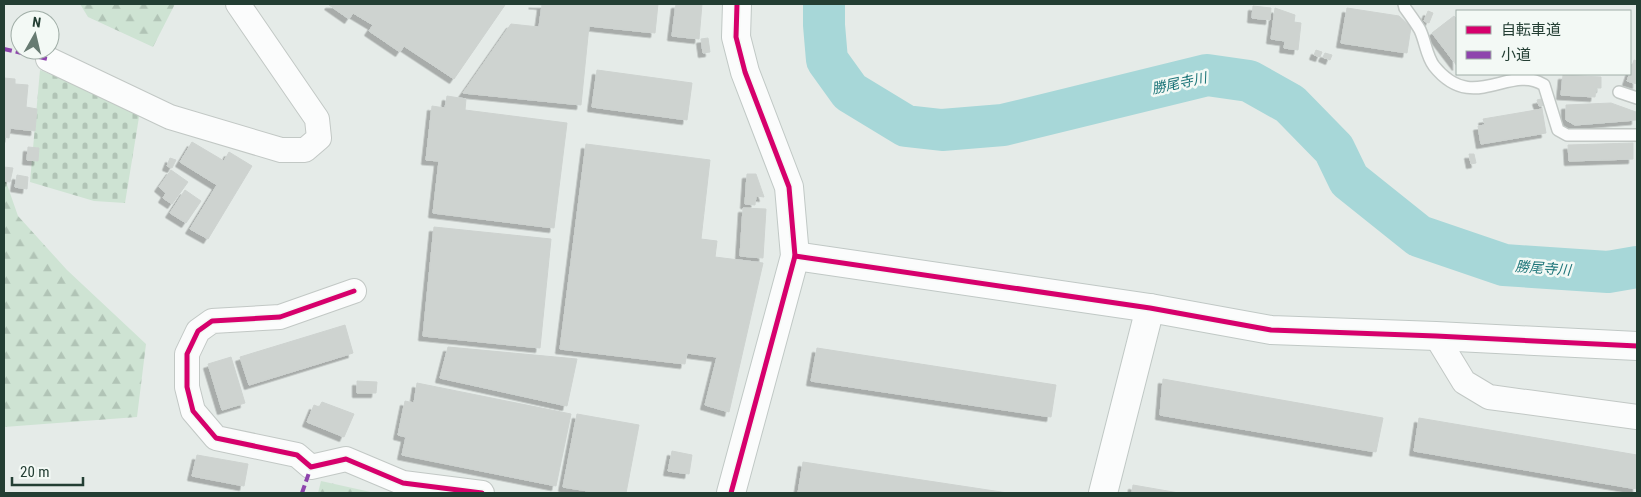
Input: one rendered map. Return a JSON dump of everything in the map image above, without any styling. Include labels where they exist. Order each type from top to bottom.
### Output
[{"type":"street","points":[[50,60],[170,117],[281,150],[306,150],[319,138],[317,119],[238,4]]},
{"type":"street","points":[[731,493],[795,256],[789,187],[745,72],[736,38],[737,4]]},
{"type":"street","points":[[795,256],[1150,308],[1271,330],[1637,346]]},
{"type":"street","points":[[354,291],[280,317],[212,321],[198,331],[187,354],[187,387],[193,411],[216,438],[297,455],[311,467],[346,459],[403,484],[482,493]]},
{"type":"street","points":[[1103,493],[1150,308]]},
{"type":"street","points":[[1436,336],[1464,382],[1489,397],[1637,417]]},
{"type":"lane","points":[[1404,4],[1420,31],[1426,54],[1434,66],[1458,86],[1474,88],[1526,79],[1537,80],[1544,85],[1558,130],[1567,135],[1637,135]]},
{"type":"lane","points":[[1619,92],[1637,98]]},
{"type":"green space","points":[[80,4],[175,4],[153,47],[88,17]]},
{"type":"green space","points":[[40,70],[140,111],[125,203],[94,201],[30,182]]},
{"type":"green space","points":[[4,176],[18,216],[67,270],[146,344],[137,417],[4,427]]},
{"type":"green space","points":[[321,481],[375,493],[318,493]]},
{"type":"building","points":[[330,4],[505,5],[454,79],[404,46],[400,52],[369,31],[373,25],[353,13],[349,19]]},
{"type":"building","points":[[533,4],[658,4],[655,33],[589,26],[581,105],[463,93],[511,24],[539,27],[542,5]]},
{"type":"building","points":[[676,4],[702,4],[699,39],[672,36]]},
{"type":"building","points":[[1253,6],[1271,8],[1270,20],[1252,18]]},
{"type":"building","points":[[1275,8],[1295,15],[1294,22],[1301,23],[1298,50],[1284,48],[1285,41],[1271,39]]},
{"type":"building","points":[[1347,8],[1399,16],[1411,27],[1407,53],[1341,43]]},
{"type":"building","points":[[1428,11],[1433,13],[1429,23],[1424,21]]},
{"type":"building","points":[[1454,16],[1456,18],[1456,65],[1432,33]]},
{"type":"building","points":[[708,38],[710,52],[703,53],[701,39]]},
{"type":"building","points":[[1316,50],[1322,52],[1320,57],[1314,55]]},
{"type":"building","points":[[1325,53],[1332,55],[1330,60],[1323,57]]},
{"type":"building","points":[[1634,60],[1637,61],[1637,84],[1627,81],[1629,75],[1631,75]]},
{"type":"building","points":[[597,70],[692,83],[687,120],[592,107]]},
{"type":"building","points":[[1563,75],[1601,77],[1601,88],[1596,88],[1595,97],[1561,95]]},
{"type":"building","points":[[4,78],[15,79],[15,84],[28,85],[26,107],[37,109],[35,131],[10,128],[9,138],[4,137]]},
{"type":"building","points":[[447,96],[466,99],[465,110],[567,123],[554,228],[433,213],[439,161],[426,160],[432,106],[445,108]]},
{"type":"building","points":[[1545,98],[1546,105],[1539,106],[1537,100]]},
{"type":"building","points":[[1611,103],[1636,112],[1636,120],[1575,125],[1566,120],[1566,105]]},
{"type":"building","points":[[1542,109],[1546,133],[1481,144],[1478,126],[1485,125],[1483,119]]},
{"type":"building","points":[[192,142],[224,161],[229,152],[252,166],[208,239],[190,229],[217,185],[180,162]]},
{"type":"building","points":[[1633,143],[1633,159],[1569,161],[1568,145]]},
{"type":"building","points":[[586,144],[710,160],[701,239],[717,241],[715,257],[763,263],[729,412],[705,405],[717,357],[687,353],[685,364],[560,349]]},
{"type":"building","points":[[28,147],[39,148],[38,161],[27,160]]},
{"type":"building","points":[[1469,154],[1474,154],[1476,163],[1471,164]]},
{"type":"building","points":[[170,158],[176,160],[172,168],[167,166]]},
{"type":"building","points":[[4,167],[13,168],[10,182],[4,181]]},
{"type":"building","points":[[171,170],[188,182],[172,204],[163,198],[166,193],[159,187]]},
{"type":"building","points":[[747,174],[756,174],[764,197],[756,196],[755,205],[745,204]]},
{"type":"building","points":[[17,175],[28,177],[27,189],[15,187]]},
{"type":"building","points":[[185,190],[201,201],[186,223],[170,213]]},
{"type":"building","points":[[743,208],[766,209],[763,258],[740,256]]},
{"type":"building","points":[[434,227],[551,239],[540,348],[423,336]]},
{"type":"building","points":[[345,325],[353,353],[249,385],[240,357]]},
{"type":"building","points":[[448,347],[577,359],[567,406],[440,378]]},
{"type":"building","points":[[817,348],[1056,385],[1051,417],[811,381]]},
{"type":"building","points":[[231,357],[245,403],[222,410],[208,364]]},
{"type":"building","points":[[1163,379],[1383,418],[1376,452],[1160,415]]},
{"type":"building","points":[[357,381],[377,382],[376,393],[357,393]]},
{"type":"building","points":[[417,383],[571,414],[556,486],[402,455],[406,437],[398,435],[405,401],[414,403]]},
{"type":"building","points":[[322,402],[354,414],[344,437],[307,422],[314,405],[319,407]]},
{"type":"building","points":[[577,414],[639,425],[626,493],[600,493],[563,487]]},
{"type":"building","points":[[1419,418],[1637,455],[1637,489],[1414,451]]},
{"type":"building","points":[[672,451],[692,455],[689,474],[668,471]]},
{"type":"building","points":[[197,455],[248,464],[244,486],[192,476]]},
{"type":"building","points":[[803,462],[1008,493],[798,493]]},
{"type":"building","points":[[1133,485],[1179,493],[1132,493]]},
{"type":"waterway","name":"勝尾寺川","points":[[824,4],[827,60],[850,92],[906,126],[942,130],[1003,125],[1207,75],[1249,81],[1290,104],[1334,149],[1349,180],[1419,236],[1504,265],[1608,272],[1637,267]]},
{"type":"marked path","points":[[4,49],[10,50]]},
{"type":"marked path","points":[[302,493],[311,467]]},
{"type":"cycle path","points":[[731,493],[795,256],[789,187],[745,72],[736,37],[737,4]]},
{"type":"cycle path","points":[[795,256],[1150,308],[1271,330],[1637,346]]},
{"type":"cycle path","points":[[354,291],[280,317],[212,321],[198,331],[187,354],[187,387],[193,411],[216,438],[297,455],[311,467],[346,459],[403,483],[482,493]]}]
